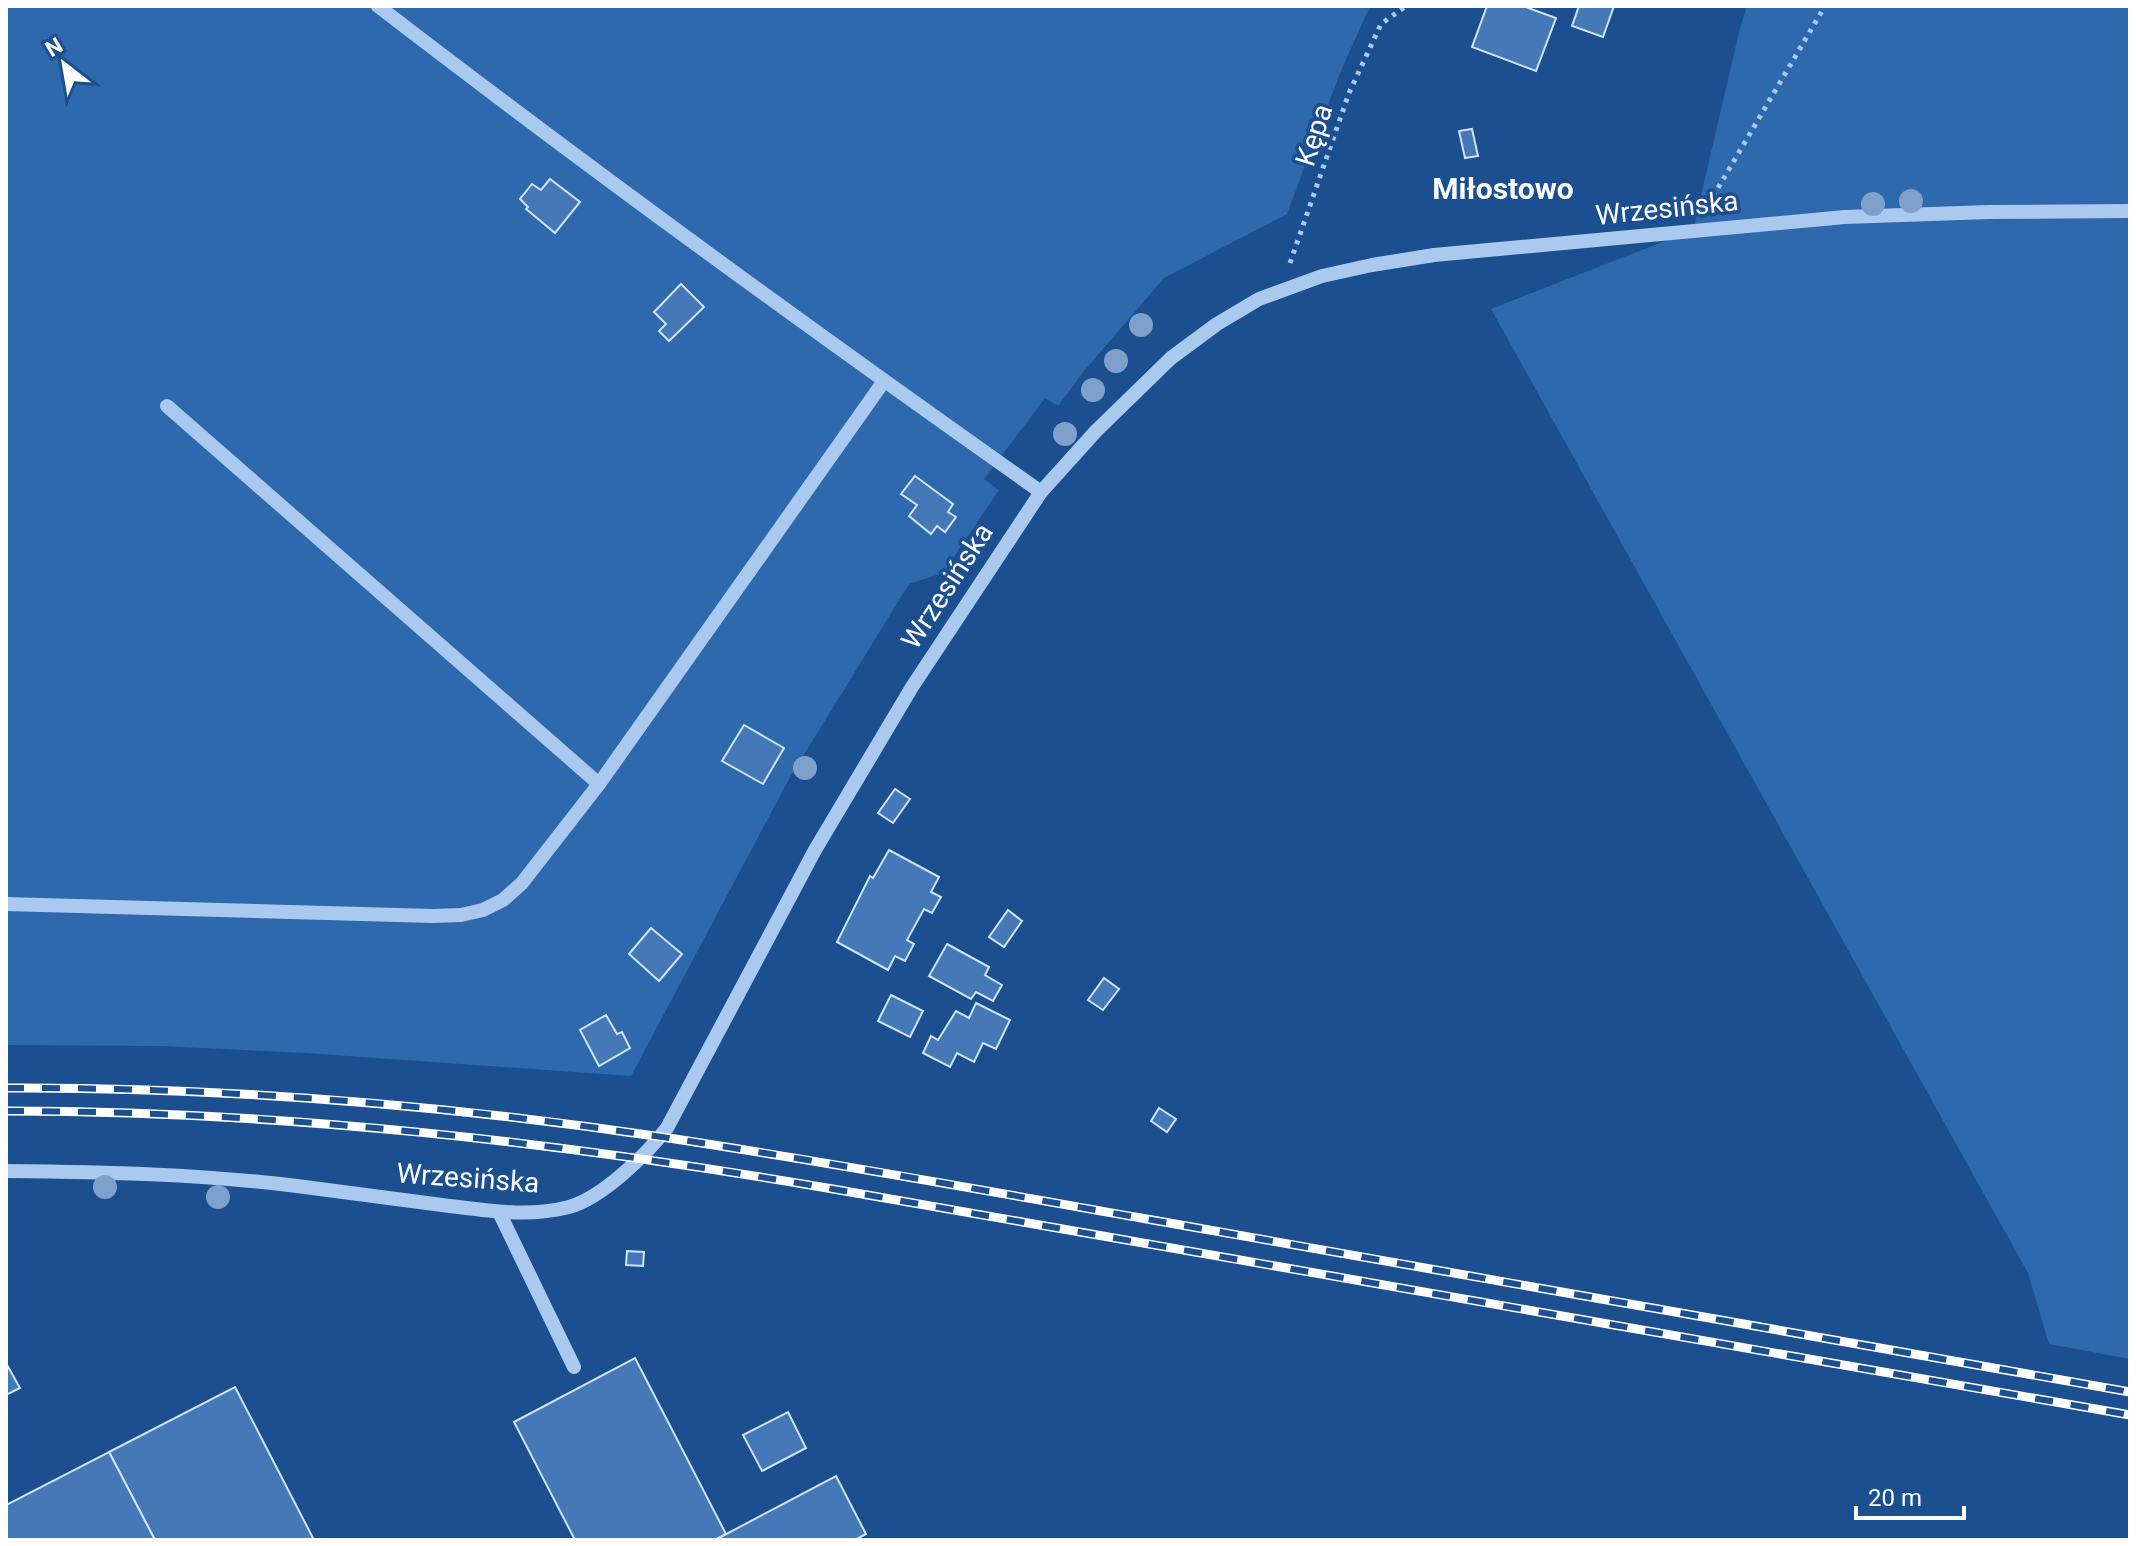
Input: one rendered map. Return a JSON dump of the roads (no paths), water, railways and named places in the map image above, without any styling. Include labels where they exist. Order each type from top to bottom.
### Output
[{"type":"street","points":[[378,6],[490,92],[884,381],[1041,492]]},
{"type":"street","name":"Wrzesińska","points":[[6,1171],[162,1173],[537,1214],[573,1206],[597,1193],[640,1158],[667,1128],[815,850],[912,687],[1041,492],[1096,431],[1171,358],[1217,324],[1280,290],[1372,265],[1434,255],[1693,230],[1845,217],[2130,211]]},
{"type":"street","points":[[6,904],[433,916],[483,910],[503,900],[522,883],[599,784],[884,381]]},
{"type":"street","points":[[167,406],[599,784]]},
{"type":"street","points":[[499,1212],[574,1367]]},
{"type":"railway","points":[[6,1088],[171,1091],[335,1100],[499,1116],[662,1137],[962,1186],[2130,1392]]},
{"type":"railway","points":[[6,1111],[110,1112],[318,1123],[627,1157],[833,1189],[2130,1415]]},
{"type":"district","name":"Miłostowo","points":[[1503,188]]}]
